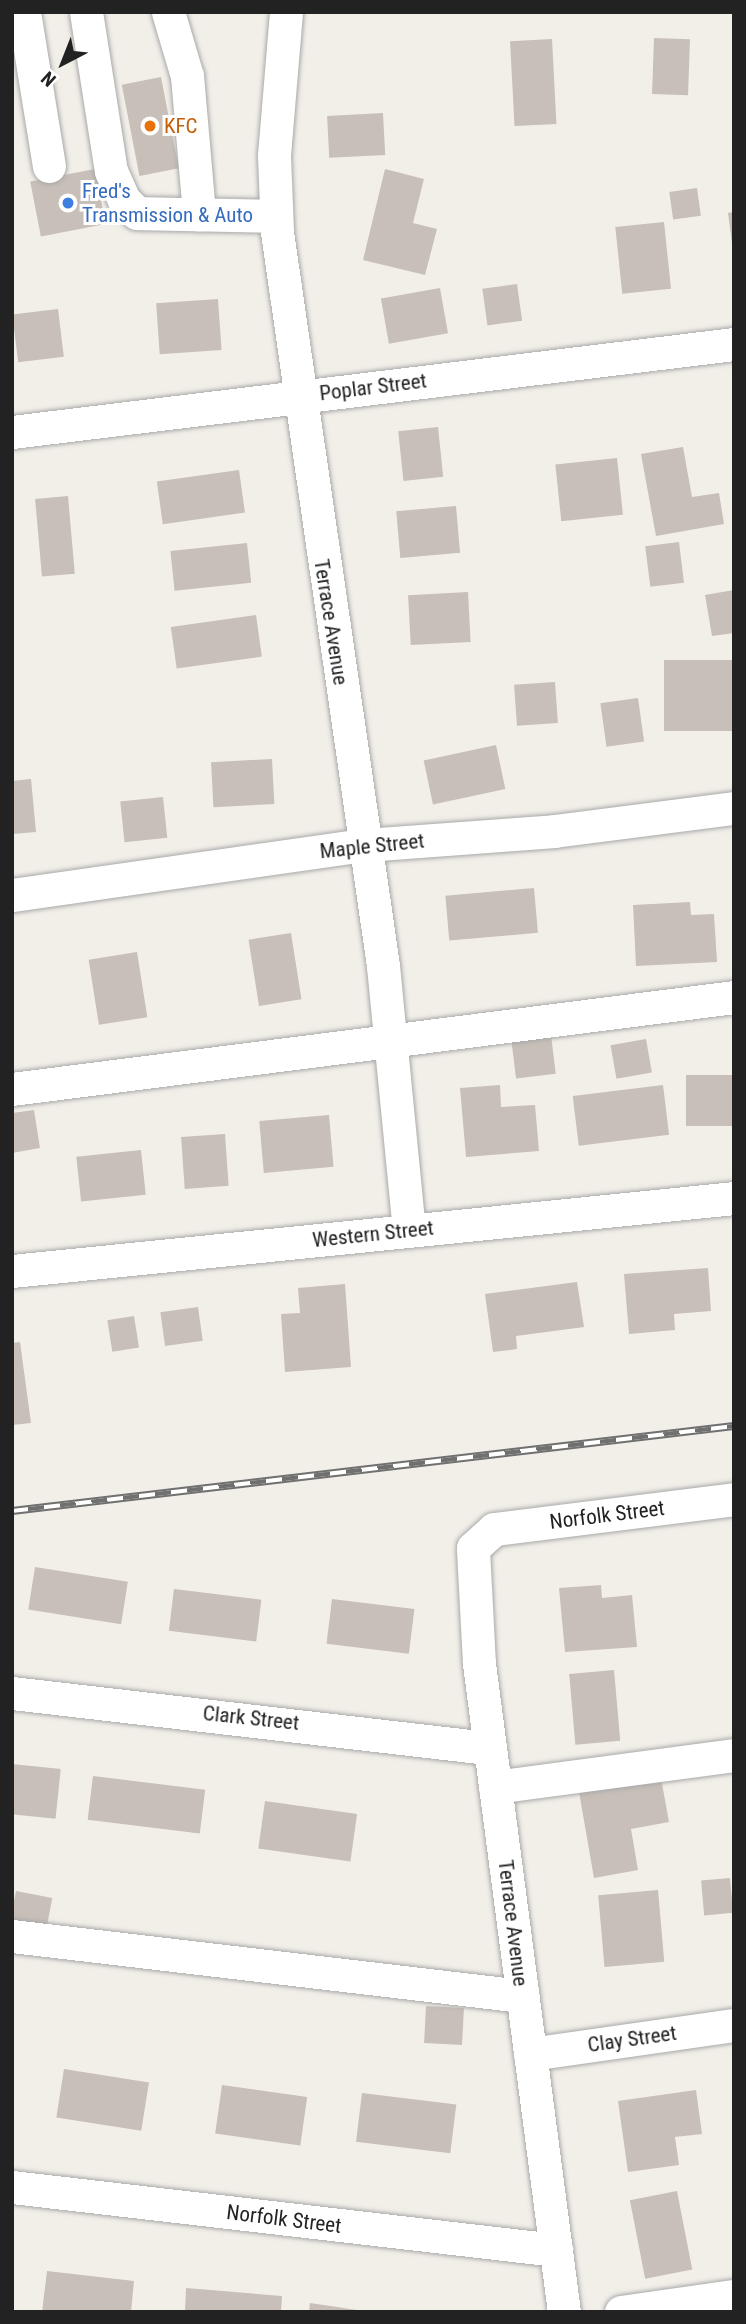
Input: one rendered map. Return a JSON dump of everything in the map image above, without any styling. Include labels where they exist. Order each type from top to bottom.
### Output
[{"type":"street","points":[[24,12],[49,166]]},
{"type":"street","points":[[86,12],[111,172],[137,213],[276,216]]},
{"type":"street","points":[[168,12],[187,76],[199,214]]},
{"type":"street","name":"Terrace Avenue","points":[[286,12],[276,216],[298,396],[365,845],[390,1042],[409,1230]]},
{"type":"street","name":"Poplar Street","points":[[12,432],[734,344]]},
{"type":"street","name":"Maple Street","points":[[12,895],[365,845],[554,831],[734,808]]},
{"type":"street","points":[[12,1089],[734,997]]},
{"type":"street","name":"Western Street","points":[[12,1271],[734,1198]]},
{"type":"street","name":"Norfolk Street","points":[[481,1536],[734,1499]]},
{"type":"street","name":"Terrace Avenue","points":[[481,1536],[474,1548],[474,1605],[490,1748],[564,2312]]},
{"type":"street","name":"Clark Street","points":[[12,1693],[490,1748]]},
{"type":"street","points":[[495,1787],[734,1755]]},
{"type":"street","points":[[12,1936],[522,1996]]},
{"type":"street","name":"Clay Street","points":[[530,2054],[734,2025]]},
{"type":"street","name":"Norfolk Street","points":[[12,2188],[556,2250]]},
{"type":"street","points":[[621,2312],[734,2296]]},
{"type":"building","points":[[654,38],[690,39],[688,95],[652,94]]},
{"type":"building","points":[[552,39],[556,124],[515,126],[510,41]]},
{"type":"building","name":"KFC","points":[[161,77],[179,168],[139,176],[122,85]]},
{"type":"building","points":[[383,113],[385,155],[329,158],[327,116]]},
{"type":"building","name":"Fred's Transmission & Auto","points":[[95,169],[106,224],[41,237],[30,182]]},
{"type":"building","points":[[385,169],[424,179],[413,223],[437,229],[425,275],[363,260]]},
{"type":"building","points":[[697,188],[701,216],[673,220],[669,192]]},
{"type":"building","points":[[734,212],[734,242],[732,243],[728,213]]},
{"type":"building","points":[[664,222],[671,289],[622,294],[615,227]]},
{"type":"building","points":[[517,284],[522,321],[487,326],[482,289]]},
{"type":"building","points":[[440,288],[448,333],[389,344],[381,298]]},
{"type":"building","points":[[218,299],[222,350],[160,354],[156,303]]},
{"type":"building","points":[[58,309],[64,357],[18,362],[12,315]]},
{"type":"building","points":[[438,427],[443,477],[403,481],[398,431]]},
{"type":"building","points":[[683,447],[692,497],[719,493],[724,524],[656,536],[641,454]]},
{"type":"building","points":[[617,458],[623,515],[561,521],[555,464]]},
{"type":"building","points":[[239,470],[245,513],[163,524],[157,482]]},
{"type":"building","points":[[68,496],[75,574],[42,577],[35,499]]},
{"type":"building","points":[[456,506],[460,553],[400,558],[396,511]]},
{"type":"building","points":[[679,542],[684,583],[650,587],[645,546]]},
{"type":"building","points":[[247,543],[251,583],[175,591],[170,551]]},
{"type":"building","points":[[734,590],[734,633],[712,636],[705,595]]},
{"type":"building","points":[[468,592],[471,642],[411,645],[408,595]]},
{"type":"building","points":[[256,615],[262,657],[177,669],[171,627]]},
{"type":"building","points":[[664,660],[734,660],[734,731],[664,731]]},
{"type":"building","points":[[555,682],[558,723],[517,726],[514,685]]},
{"type":"building","points":[[638,698],[644,742],[606,747],[600,703]]},
{"type":"building","points":[[496,745],[505,789],[433,804],[424,760]]},
{"type":"building","points":[[272,759],[274,804],[213,807],[211,762]]},
{"type":"building","points":[[31,779],[36,832],[12,834],[12,781]]},
{"type":"building","points":[[163,797],[167,838],[125,842],[120,801]]},
{"type":"building","points":[[534,888],[538,933],[449,941],[445,896]]},
{"type":"building","points":[[690,902],[691,915],[714,914],[717,962],[636,966],[633,905]]},
{"type":"building","points":[[291,933],[301,999],[259,1006],[249,940]]},
{"type":"building","points":[[137,952],[147,1017],[99,1025],[89,960]]},
{"type":"building","points":[[551,1035],[556,1074],[516,1079],[511,1040]]},
{"type":"building","points":[[646,1039],[652,1072],[616,1079],[611,1045]]},
{"type":"building","points":[[686,1075],[734,1075],[734,1126],[686,1126]]},
{"type":"building","points":[[500,1085],[501,1107],[535,1105],[539,1151],[466,1157],[460,1088]]},
{"type":"building","points":[[663,1085],[669,1135],[579,1146],[573,1096]]},
{"type":"building","points":[[34,1110],[40,1148],[12,1153],[12,1113]]},
{"type":"building","points":[[329,1115],[334,1167],[264,1173],[259,1121]]},
{"type":"building","points":[[225,1134],[229,1186],[185,1189],[181,1137]]},
{"type":"building","points":[[141,1150],[146,1195],[81,1202],[76,1157]]},
{"type":"building","points":[[708,1268],[711,1311],[674,1314],[675,1330],[629,1334],[624,1274]]},
{"type":"building","points":[[577,1282],[584,1327],[516,1336],[517,1349],[493,1352],[485,1294]]},
{"type":"building","points":[[345,1284],[351,1367],[285,1372],[281,1314],[300,1313],[298,1288]]},
{"type":"building","points":[[198,1307],[203,1341],[165,1346],[160,1312]]},
{"type":"building","points":[[134,1316],[139,1348],[112,1352],[107,1320]]},
{"type":"building","points":[[20,1342],[31,1423],[12,1425],[12,1343]]},
{"type":"building","points":[[35,1567],[128,1582],[121,1624],[28,1609]]},
{"type":"building","points":[[601,1585],[602,1598],[632,1595],[637,1647],[565,1652],[559,1588]]},
{"type":"building","points":[[174,1589],[261,1600],[256,1641],[169,1631]]},
{"type":"building","points":[[332,1599],[414,1609],[409,1654],[327,1644]]},
{"type":"building","points":[[614,1670],[620,1741],[575,1745],[569,1674]]},
{"type":"building","points":[[12,1764],[61,1769],[56,1819],[12,1814]]},
{"type":"building","points":[[93,1776],[205,1790],[200,1833],[88,1820]]},
{"type":"building","points":[[661,1778],[669,1822],[631,1829],[638,1870],[594,1878],[579,1792]]},
{"type":"building","points":[[265,1801],[357,1814],[350,1861],[258,1849]]},
{"type":"building","points":[[730,1878],[733,1913],[704,1915],[701,1881]]},
{"type":"building","points":[[658,1890],[664,1962],[605,1967],[598,1895]]},
{"type":"building","points":[[16,1891],[52,1898],[46,1928],[12,1922]]},
{"type":"building","points":[[426,2006],[464,2008],[462,2045],[424,2043]]},
{"type":"building","points":[[64,2069],[149,2082],[141,2131],[56,2117]]},
{"type":"building","points":[[222,2085],[307,2097],[300,2145],[215,2134]]},
{"type":"building","points":[[696,2090],[702,2134],[675,2137],[679,2165],[628,2172],[618,2101]]},
{"type":"building","points":[[362,2093],[456,2105],[450,2153],[356,2142]]},
{"type":"building","points":[[677,2191],[692,2270],[645,2279],[630,2200]]},
{"type":"building","points":[[47,2271],[134,2281],[131,2312],[42,2312]]},
{"type":"building","points":[[186,2288],[282,2296],[281,2312],[185,2312]]},
{"type":"building","points":[[310,2303],[357,2310],[357,2312],[309,2312]]},
{"type":"railway","points":[[12,1511],[734,1426]]},
{"type":"place","name":"KFC","points":[[150,126]]},
{"type":"place","name":"Fred's Transmission & Auto","points":[[68,203]]}]
